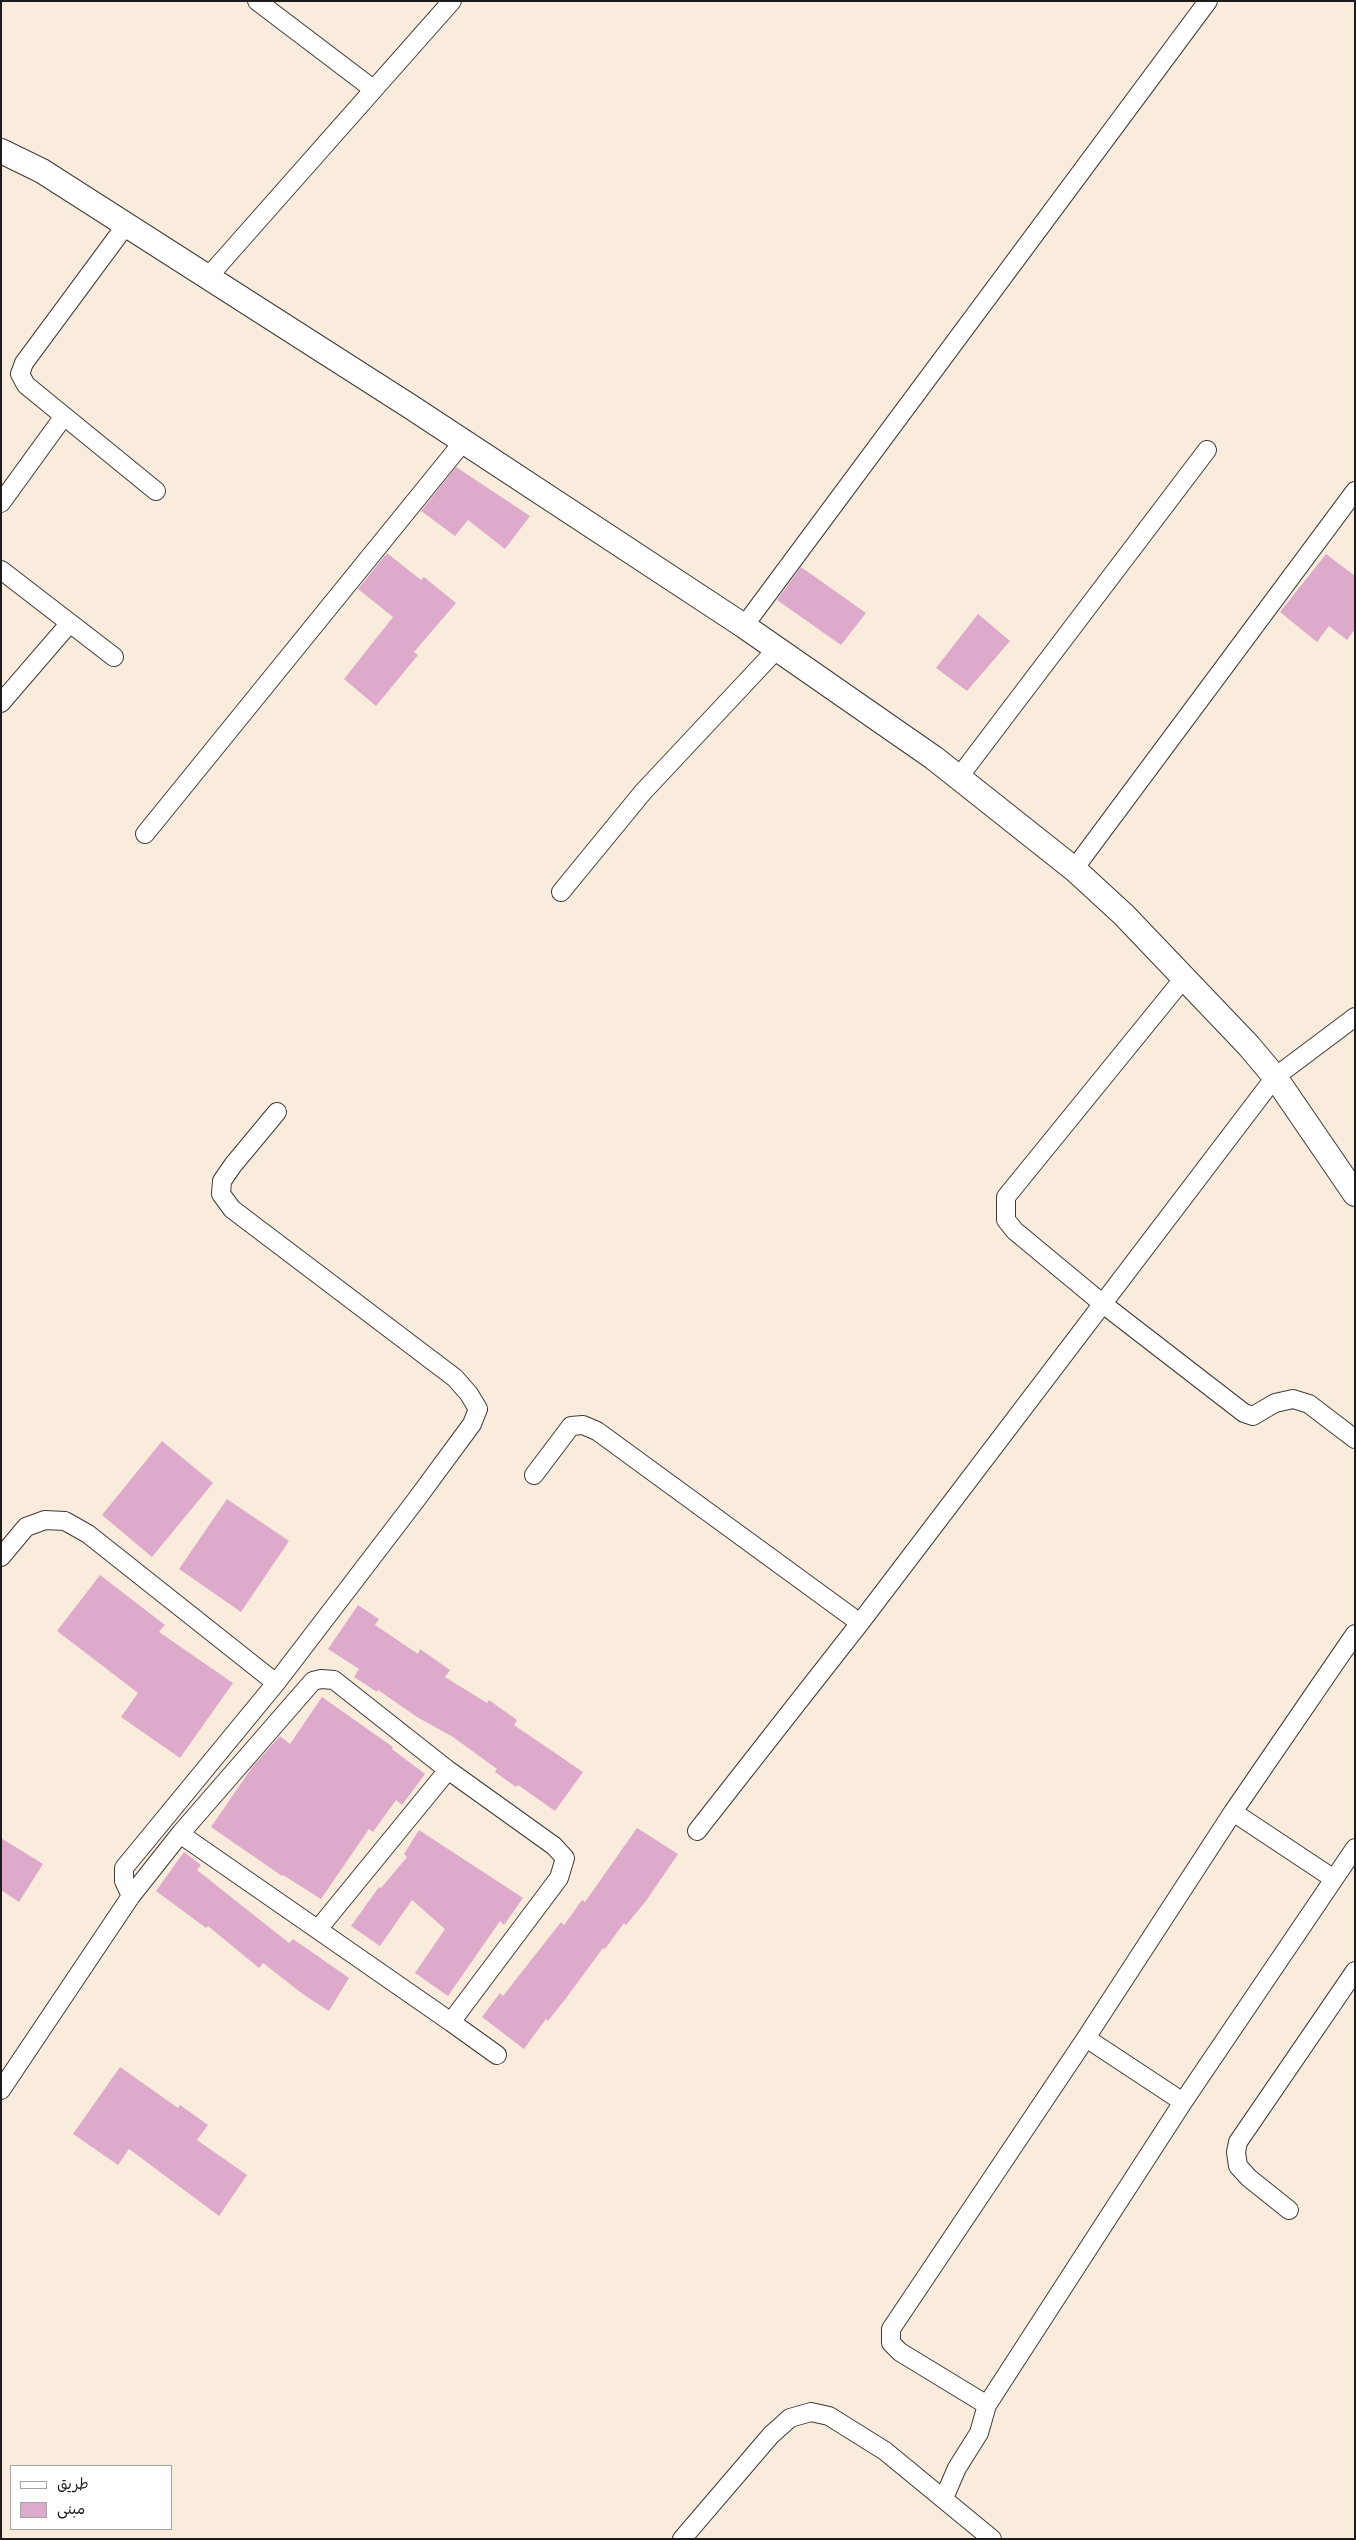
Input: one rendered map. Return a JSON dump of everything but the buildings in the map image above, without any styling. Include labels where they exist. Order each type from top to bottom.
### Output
[{"type":"main road","points":[[1,151],[42,171],[463,442],[744,626],[959,777],[1074,869],[1124,915],[1184,978],[1275,1077],[1355,1194]]},
{"type":"street","points":[[257,1],[373,89]]},
{"type":"street","points":[[208,277],[452,1]]},
{"type":"street","points":[[744,626],[1208,1]]},
{"type":"street","points":[[126,225],[24,363],[20,374],[26,385],[156,492]]},
{"type":"street","points":[[1,503],[64,416]]},
{"type":"street","points":[[145,834],[463,442]]},
{"type":"street","points":[[959,777],[1207,450]]},
{"type":"street","points":[[1074,869],[1355,490]]},
{"type":"street","points":[[1,570],[114,657]]},
{"type":"street","points":[[1,703],[70,624]]},
{"type":"street","points":[[561,892],[643,792],[777,649]]},
{"type":"street","points":[[1184,978],[1006,1197],[1004,1210],[1006,1220],[1015,1231],[1103,1304],[1244,1413],[1254,1416],[1274,1403],[1293,1400],[1309,1404],[1355,1439]]},
{"type":"street","points":[[697,1831],[860,1623],[1275,1077],[1355,1017]]},
{"type":"street","points":[[131,1896],[124,1882],[124,1868],[276,1683],[416,1500],[472,1424],[478,1409],[469,1394],[455,1378],[232,1209],[221,1194],[222,1181],[233,1164],[277,1112]]},
{"type":"street","points":[[534,1475],[571,1426],[583,1425],[598,1431],[860,1623]]},
{"type":"street","points":[[1,1557],[26,1527],[45,1520],[65,1521],[88,1534],[276,1683]]},
{"type":"street","points":[[987,2405],[900,2352],[891,2343],[891,2329],[1086,2038],[1233,1812],[1355,1634]]},
{"type":"street","points":[[1,2090],[131,1896],[180,1834],[298,1697],[314,1681],[320,1679],[334,1680],[448,1770],[554,1846],[565,1858],[559,1878],[452,2022]]},
{"type":"street","points":[[319,1928],[448,1770]]},
{"type":"street","points":[[1233,1812],[1334,1879]]},
{"type":"street","points":[[180,1834],[319,1928],[497,2055]]},
{"type":"street","points":[[944,2498],[957,2468],[979,2433],[987,2405],[1183,2102],[1355,1848]]},
{"type":"street","points":[[1289,2210],[1249,2178],[1238,2166],[1236,2152],[1238,2142],[1355,1971]]},
{"type":"street","points":[[1086,2038],[1183,2102]]},
{"type":"street","points":[[682,2539],[771,2435],[790,2418],[811,2412],[829,2416],[885,2451],[992,2539]]}]
